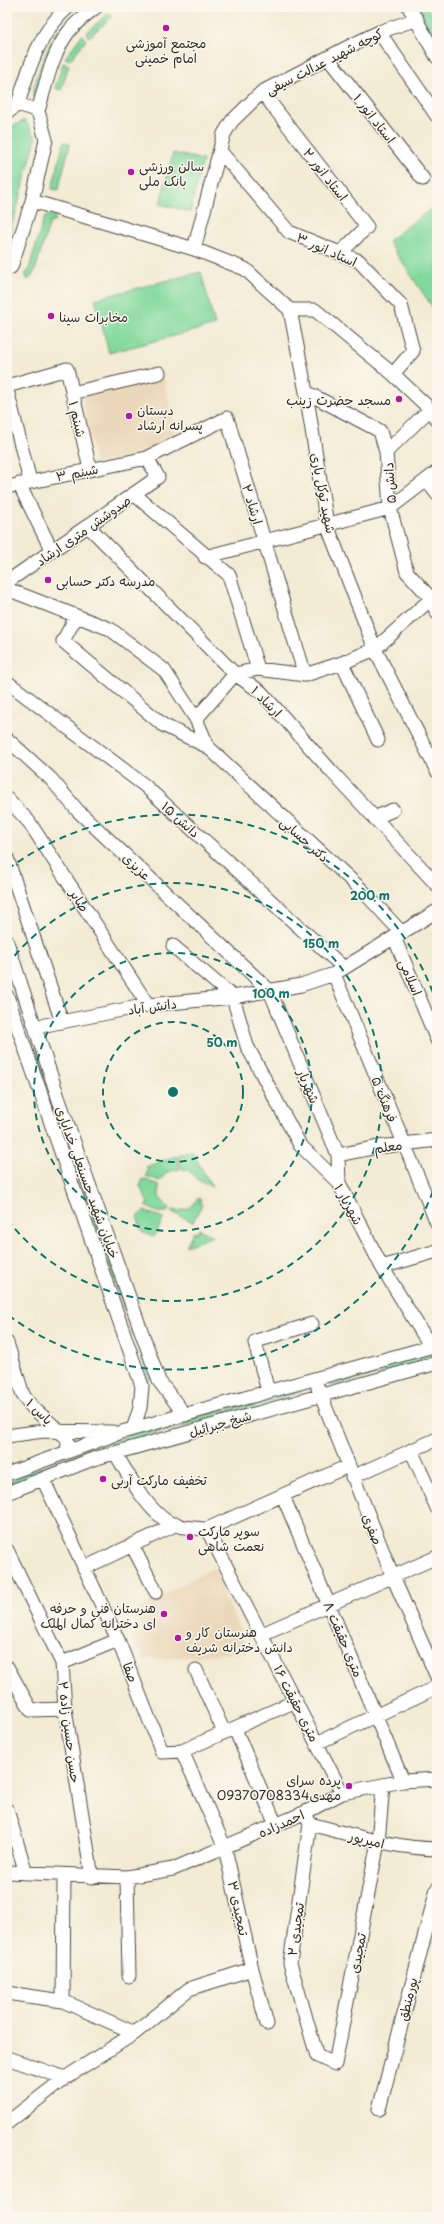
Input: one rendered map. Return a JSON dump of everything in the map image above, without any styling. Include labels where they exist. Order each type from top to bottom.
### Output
[{"type":"street","points":[[7,113],[18,104],[31,61],[40,42],[57,16],[68,7]]},
{"type":"street","points":[[7,269],[11,267],[32,201],[46,140],[38,110],[57,53],[70,29],[96,7]]},
{"type":"street","points":[[409,7],[437,57]]},
{"type":"street","points":[[57,16],[70,29]]},
{"type":"street","name":"کوچه شهید عدالت سیفی","points":[[194,249],[224,134],[232,121],[262,92],[379,32],[417,19]]},
{"type":"street","points":[[379,32],[437,116]]},
{"type":"street","name":"استاد انور ۱","points":[[328,58],[423,179]]},
{"type":"street","name":"استاد انور ۲","points":[[262,92],[367,227],[340,253]]},
{"type":"street","points":[[18,104],[38,110]]},
{"type":"street","name":"استاد انور ۳","points":[[220,151],[288,232],[359,261],[401,305],[413,351],[393,374]]},
{"type":"street","points":[[32,201],[194,249],[245,270],[290,310],[315,310],[393,374],[433,414],[386,452]]},
{"type":"street","name":"شهید توکل یاری","points":[[290,310],[306,392],[327,525],[375,649],[437,771]]},
{"type":"street","name":"شبنم ۱","points":[[7,386],[67,369],[90,469]]},
{"type":"street","points":[[72,393],[159,373]]},
{"type":"street","points":[[7,390],[19,484],[52,551]]},
{"type":"street","name":"دانش ۵","points":[[306,392],[380,431],[386,452],[390,508],[407,572],[434,602],[437,613]]},
{"type":"street","name":"ارشاد ۲","points":[[147,458],[227,418],[304,676]]},
{"type":"street","name":"شبنم ۳","points":[[19,484],[147,458]]},
{"type":"street","name":"صدوشش متری ارشاد","points":[[7,582],[158,477],[147,458]]},
{"type":"street","points":[[205,557],[390,508],[437,472]]},
{"type":"street","points":[[427,481],[437,494]]},
{"type":"street","points":[[134,494],[205,557],[229,575],[258,669]]},
{"type":"street","name":"ارشاد ۱","points":[[88,526],[235,674],[261,692],[374,818],[437,885]]},
{"type":"street","name":"دکتر حسابی","points":[[7,589],[110,629],[164,670],[196,719],[208,747]]},
{"type":"street","points":[[196,719],[235,674],[258,669],[304,676],[342,663],[375,649],[434,602]]},
{"type":"street","name":"دکتر حسابی","points":[[76,617],[63,641],[163,725],[208,747],[364,892],[397,935]]},
{"type":"street","points":[[342,663],[378,740]]},
{"type":"street","name":"دانش ۱۵","points":[[7,682],[144,785],[340,971]]},
{"type":"street","name":"عزیزی","points":[[7,739],[51,779],[78,811],[270,991]]},
{"type":"street","name":"صابر","points":[[7,798],[29,822],[148,1005]]},
{"type":"street","points":[[374,818],[392,810]]},
{"type":"street","points":[[7,858],[62,1022]]},
{"type":"street","name":"دانش آباد","points":[[35,1027],[148,1005],[233,997],[302,985],[340,971],[437,911]]},
{"type":"street","name":"اسلامی","points":[[397,935],[437,1040]]},
{"type":"street","name":"خیابان شهید حسینعلی خدایاری","points":[[7,942],[35,1027],[159,1381],[185,1415]]},
{"type":"street","points":[[173,946],[233,997]]},
{"type":"street","name":"فرهنگ ۵","points":[[340,971],[404,1144],[437,1224]]},
{"type":"street","name":"شهریار","points":[[270,991],[338,1155],[339,1183]]},
{"type":"street","name":"خیابان شهید حسینعلی خدایاری","points":[[7,996],[142,1386],[140,1408],[127,1430]]},
{"type":"street","name":"شهریار ۱","points":[[233,997],[247,1046],[300,1145],[339,1183],[382,1267],[434,1346]]},
{"type":"street","name":"معلم","points":[[338,1155],[437,1140]]},
{"type":"street","points":[[382,1267],[437,1251]]},
{"type":"street","points":[[268,1390],[255,1343],[256,1341],[312,1324]]},
{"type":"street","name":"یاس ۱","points":[[7,1343],[23,1395],[33,1408],[62,1431]]},
{"type":"street","name":"شیخ جبرائیل","points":[[7,1474],[127,1430],[185,1415],[268,1390],[434,1346]]},
{"type":"street","name":"شیخ جبرائیل","points":[[7,1493],[115,1453],[320,1394],[437,1363]]},
{"type":"street","name":"صفری","points":[[315,1378],[350,1471],[393,1577],[437,1677]]},
{"type":"street","points":[[142,1386],[149,1387],[159,1381]]},
{"type":"street","points":[[7,1436],[43,1431],[127,1430]]},
{"type":"street","points":[[62,1431],[68,1443],[67,1452]]},
{"type":"street","points":[[115,1453],[144,1499],[166,1520],[188,1528],[208,1529],[283,1496],[437,1439]]},
{"type":"street","points":[[410,1450],[437,1508]]},
{"type":"street","name":"صفا","points":[[43,1479],[118,1640],[162,1752],[182,1751]]},
{"type":"street","name":"۸ متری حقیقت","points":[[283,1496],[330,1604],[403,1781]]},
{"type":"street","points":[[84,1568],[177,1524]]},
{"type":"street","name":"۱۶ متری حقیقت","points":[[208,1529],[342,1793]]},
{"type":"street","points":[[132,1545],[156,1592]]},
{"type":"street","name":"حسن حسین زاده ۲","points":[[7,1550],[62,1663],[65,1709],[92,1877]]},
{"type":"street","points":[[262,1634],[437,1557]]},
{"type":"street","points":[[62,1663],[118,1640]]},
{"type":"street","points":[[7,1667],[31,1710],[65,1709]]},
{"type":"street","points":[[196,1670],[229,1731],[276,1825]]},
{"type":"street","points":[[317,1743],[437,1686]]},
{"type":"street","points":[[225,1848],[182,1751],[296,1701]]},
{"type":"street","name":"احمدزاده","points":[[7,1872],[64,1876],[127,1877],[173,1869],[276,1825],[308,1818],[342,1793],[403,1781],[437,1778]]},
{"type":"street","name":"تمجیدی","points":[[336,2064],[378,1842],[383,1785]]},
{"type":"street","points":[[7,1810],[26,1873]]},
{"type":"street","name":"امیرپور","points":[[308,1818],[378,1842],[409,1848],[437,1849]]},
{"type":"street","name":"تمجیدی ۲","points":[[308,1818],[290,1963],[317,2056],[336,2064]]},
{"type":"street","name":"تمجیدی ۳","points":[[225,1848],[252,1969],[267,2024]]},
{"type":"street","points":[[63,2001],[64,1876]]},
{"type":"street","points":[[127,1877],[129,1976]]},
{"type":"street","name":"پورمنطق","points":[[379,2109],[437,1889]]},
{"type":"street","points":[[7,2123],[65,2078],[135,2033],[189,1989],[252,1969]]},
{"type":"street","points":[[7,1993],[63,2001],[135,2033]]},
{"type":"street","points":[[7,2058],[65,2078]]},
{"type":"shaded area","name":"دبستان پسرانه ارشاد","points":[[164,378],[175,437],[132,458],[95,463],[82,395]]},
{"type":"shaded area","points":[[214,1567],[224,1593],[222,1597],[225,1602],[228,1603],[248,1652],[144,1660],[131,1639],[144,1632],[133,1612]]},
{"type":"green space","points":[[417,7],[426,7],[437,21],[437,43]]},
{"type":"green space","points":[[109,13],[112,17],[89,37],[86,33]]},
{"type":"green space","points":[[61,29],[48,54],[35,96],[33,97],[35,82],[42,60],[52,40]]},
{"type":"green space","points":[[82,35],[86,40],[70,60],[65,58]]},
{"type":"green space","points":[[63,63],[69,65],[61,90],[55,88]]},
{"type":"green space","points":[[25,120],[36,138],[7,244],[7,129]]},
{"type":"green space","points":[[64,142],[70,144],[58,190],[52,189]]},
{"type":"green space","points":[[173,153],[203,160],[190,212],[160,204]]},
{"type":"green space","points":[[437,204],[437,314],[388,241]]},
{"type":"green space","points":[[48,215],[55,216],[54,222],[50,222],[34,273],[28,280],[25,274],[28,272],[44,218]]},
{"type":"green space","points":[[201,272],[215,325],[109,353],[95,299]]},
{"type":"green space","points":[[7,954],[151,1378],[149,1381],[7,970]]},
{"type":"green space","points":[[192,1152],[212,1187],[198,1180],[188,1170],[182,1169],[178,1156]]},
{"type":"green space","points":[[176,1156],[180,1169],[167,1172],[160,1181],[146,1176],[148,1169],[146,1167]]},
{"type":"green space","points":[[143,1179],[159,1185],[159,1197],[169,1208],[167,1212],[158,1212],[145,1206],[148,1203],[140,1186]]},
{"type":"green space","points":[[198,1198],[201,1200],[199,1203],[202,1204],[193,1222],[172,1212],[172,1210],[180,1211],[187,1209],[193,1205]]},
{"type":"green space","points":[[144,1211],[164,1218],[154,1237],[143,1233],[137,1217]]},
{"type":"green space","points":[[199,1229],[213,1236],[186,1246],[193,1232],[197,1233]]},
{"type":"green space","points":[[437,1353],[437,1358],[333,1386],[329,1384],[331,1380]]},
{"type":"green space","points":[[297,1391],[302,1391],[254,1408],[134,1439],[7,1486],[7,1483],[23,1474],[133,1434]]},
{"type":"place","name":"مجتمع آموزشی امام خمینی","points":[[166,28]]},
{"type":"place","name":"سالن ورزشی بانک ملی","points":[[131,172]]},
{"type":"place","name":"مخابرات سینا","points":[[51,316]]},
{"type":"place","name":"مسجد حضرت زینب","points":[[399,399]]},
{"type":"place","name":"دبستان پسرانه ارشاد","points":[[129,416]]},
{"type":"place","name":"مدرسه دکتر حسابی","points":[[48,580]]},
{"type":"place","name":"تخفیف مارکت آربی","points":[[103,1479]]},
{"type":"place","name":"سوپر مارکت نعمت شاهی","points":[[190,1537]]},
{"type":"place","name":"هنرستان فنی و حرفه ای دخترانه کمال الملک","points":[[164,1614]]},
{"type":"place","name":"هنرستان کار و دانش دخترانه شریف","points":[[178,1638]]},
{"type":"place","name":"پرده سرای مهدی09370708334","points":[[349,1786]]}]
